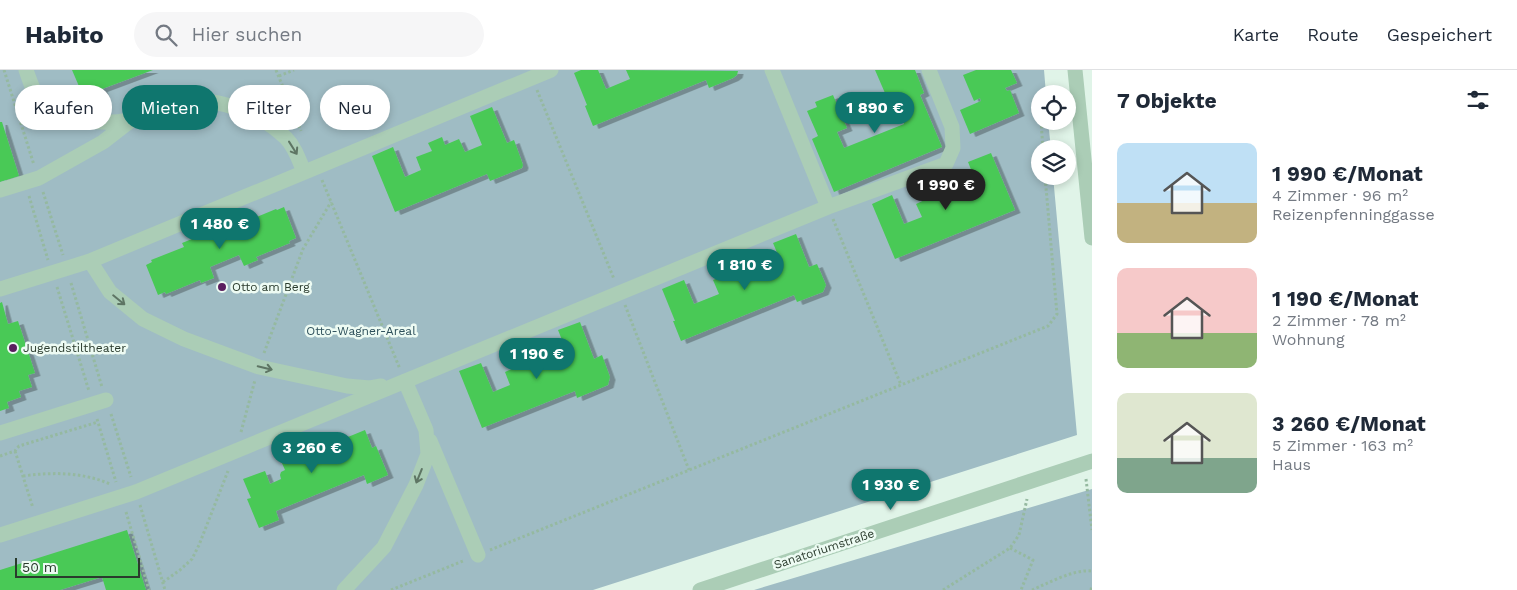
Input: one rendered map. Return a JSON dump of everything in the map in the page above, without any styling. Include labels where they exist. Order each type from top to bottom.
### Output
[{"type":"street","points":[[26,70],[33,90],[43,104],[51,111],[82,121],[112,123],[122,121]]},
{"type":"street","points":[[0,289],[90,261],[551,70]]},
{"type":"street","points":[[772,70],[828,207]]},
{"type":"street","points":[[0,535],[136,492],[828,207],[946,164],[954,148],[952,127],[929,70]]},
{"type":"street","points":[[1075,70],[1092,238]]},
{"type":"street","points":[[218,104],[256,116],[270,124],[287,139],[310,169]]},
{"type":"street","points":[[0,190],[32,180],[103,142],[122,127]]},
{"type":"street","points":[[90,261],[110,292],[143,320],[184,339],[259,367],[347,386],[370,388],[405,381]]},
{"type":"street","points":[[405,381],[478,555]]},
{"type":"street","points":[[0,433],[100,402]]},
{"type":"street","points":[[344,590],[384,547],[389,538],[416,485],[428,454],[426,430]]},
{"type":"street","name":"Sanatoriumstraße","points":[[700,590],[1088,462]]},
{"type":"path","points":[[4,70],[32,180],[59,270],[100,402],[136,492],[165,590]]},
{"type":"path","points":[[276,70],[305,140]]},
{"type":"path","points":[[279,76],[294,70]]},
{"type":"path","points":[[532,78],[620,293],[689,470]]},
{"type":"path","points":[[310,169],[331,202],[405,381]]},
{"type":"path","points":[[23,476],[62,473],[88,476],[118,487],[98,422],[100,402],[32,180]]},
{"type":"path","points":[[391,590],[1048,326],[1057,314],[1047,185]]},
{"type":"path","points":[[163,582],[192,559],[199,545],[236,451],[259,367],[303,249],[331,202]]},
{"type":"path","points":[[828,207],[901,386]]},
{"type":"path","points":[[8,448],[98,422]]},
{"type":"path","points":[[0,456],[15,451],[19,446]]},
{"type":"path","points":[[15,451],[38,523]]},
{"type":"path","points":[[1088,462],[1092,530]]},
{"type":"path","points":[[944,590],[1010,548],[1019,535],[1028,500],[1021,484]]},
{"type":"path","points":[[122,497],[149,590]]},
{"type":"path","points":[[1010,548],[1033,560],[1021,590]]},
{"type":"path","points":[[1032,590],[1062,577],[1087,570],[1092,571]]},
{"type":"path","points":[[1091,590],[1092,585]]},
{"type":"green space","name":"Otto-Wagner-Areal","points":[[0,70],[1044,70],[1045,85],[1031,85],[1031,130],[1049,130],[1050,140],[1031,140],[1031,185],[1054,185],[1077,435],[593,590],[0,590]]},
{"type":"green space","points":[[1092,489],[1092,590],[754,590]]},
{"type":"building","points":[[72,70],[153,70],[112,85],[78,85]]},
{"type":"building","points":[[581,70],[598,70],[606,89],[630,79],[626,70],[738,71],[737,75],[733,78],[709,88],[706,80],[593,126],[574,73]]},
{"type":"building","points":[[875,70],[915,70],[924,93],[920,95],[942,147],[834,192],[812,139],[818,136],[807,111],[817,107],[815,102],[833,95],[847,128],[837,132],[844,148],[904,124],[896,105],[891,107]]},
{"type":"building","points":[[976,70],[1011,70],[1017,83],[1005,88],[1007,91],[1010,90],[1019,113],[970,134],[960,110],[981,101],[980,98],[974,101],[963,75]]},
{"type":"building","points":[[492,107],[507,143],[514,140],[523,165],[522,168],[490,181],[487,174],[395,212],[372,156],[393,147],[405,177],[421,170],[416,157],[432,151],[428,143],[442,137],[445,145],[459,139],[465,152],[482,145],[470,116]]},
{"type":"building","points":[[0,122],[2,122],[19,176],[0,182]]},
{"type":"building","points":[[991,153],[1015,210],[895,259],[872,204],[892,195],[904,224],[922,217],[916,204],[931,197],[928,189],[941,184],[944,192],[959,186],[964,199],[980,192],[968,162]]},
{"type":"building","points":[[284,207],[296,238],[289,241],[290,243],[256,257],[258,260],[244,266],[239,255],[210,267],[214,278],[201,283],[200,280],[166,294],[165,292],[158,295],[146,265],[152,262],[151,260],[184,247],[182,243],[207,233],[204,226],[215,221],[218,228],[240,219],[242,223]]},
{"type":"building","points":[[796,234],[809,267],[817,264],[826,285],[823,292],[797,302],[794,295],[681,341],[662,289],[684,280],[694,304],[719,294],[713,280],[727,275],[723,266],[735,261],[739,269],[753,264],[758,277],[783,267],[773,243]]},
{"type":"building","name":"Jugendstiltheater","points":[[2,302],[8,324],[18,321],[35,373],[28,375],[32,387],[19,391],[21,397],[7,402],[9,408],[0,411],[0,303]]},
{"type":"building","points":[[580,322],[594,359],[602,355],[610,377],[608,385],[577,398],[575,391],[482,428],[459,371],[481,363],[493,392],[510,385],[505,372],[512,369],[511,367],[520,364],[517,358],[529,353],[532,360],[547,354],[553,367],[570,360],[558,330]]},
{"type":"building","points":[[365,430],[372,448],[376,446],[388,475],[367,484],[364,475],[276,511],[279,520],[259,528],[247,499],[251,498],[243,479],[265,471],[270,484],[281,479],[281,472],[285,470],[278,454],[294,447],[292,441],[303,436],[306,443],[322,437],[328,451],[336,452],[338,456],[348,452],[343,439]]},
{"type":"building","points":[[127,530],[146,590],[106,590],[102,577],[60,590],[0,590],[0,570]]},
{"type":"place","name":"Otto am Berg","points":[[222,287]]},
{"type":"place","name":"Jugendstiltheater","points":[[13,348]]}]
